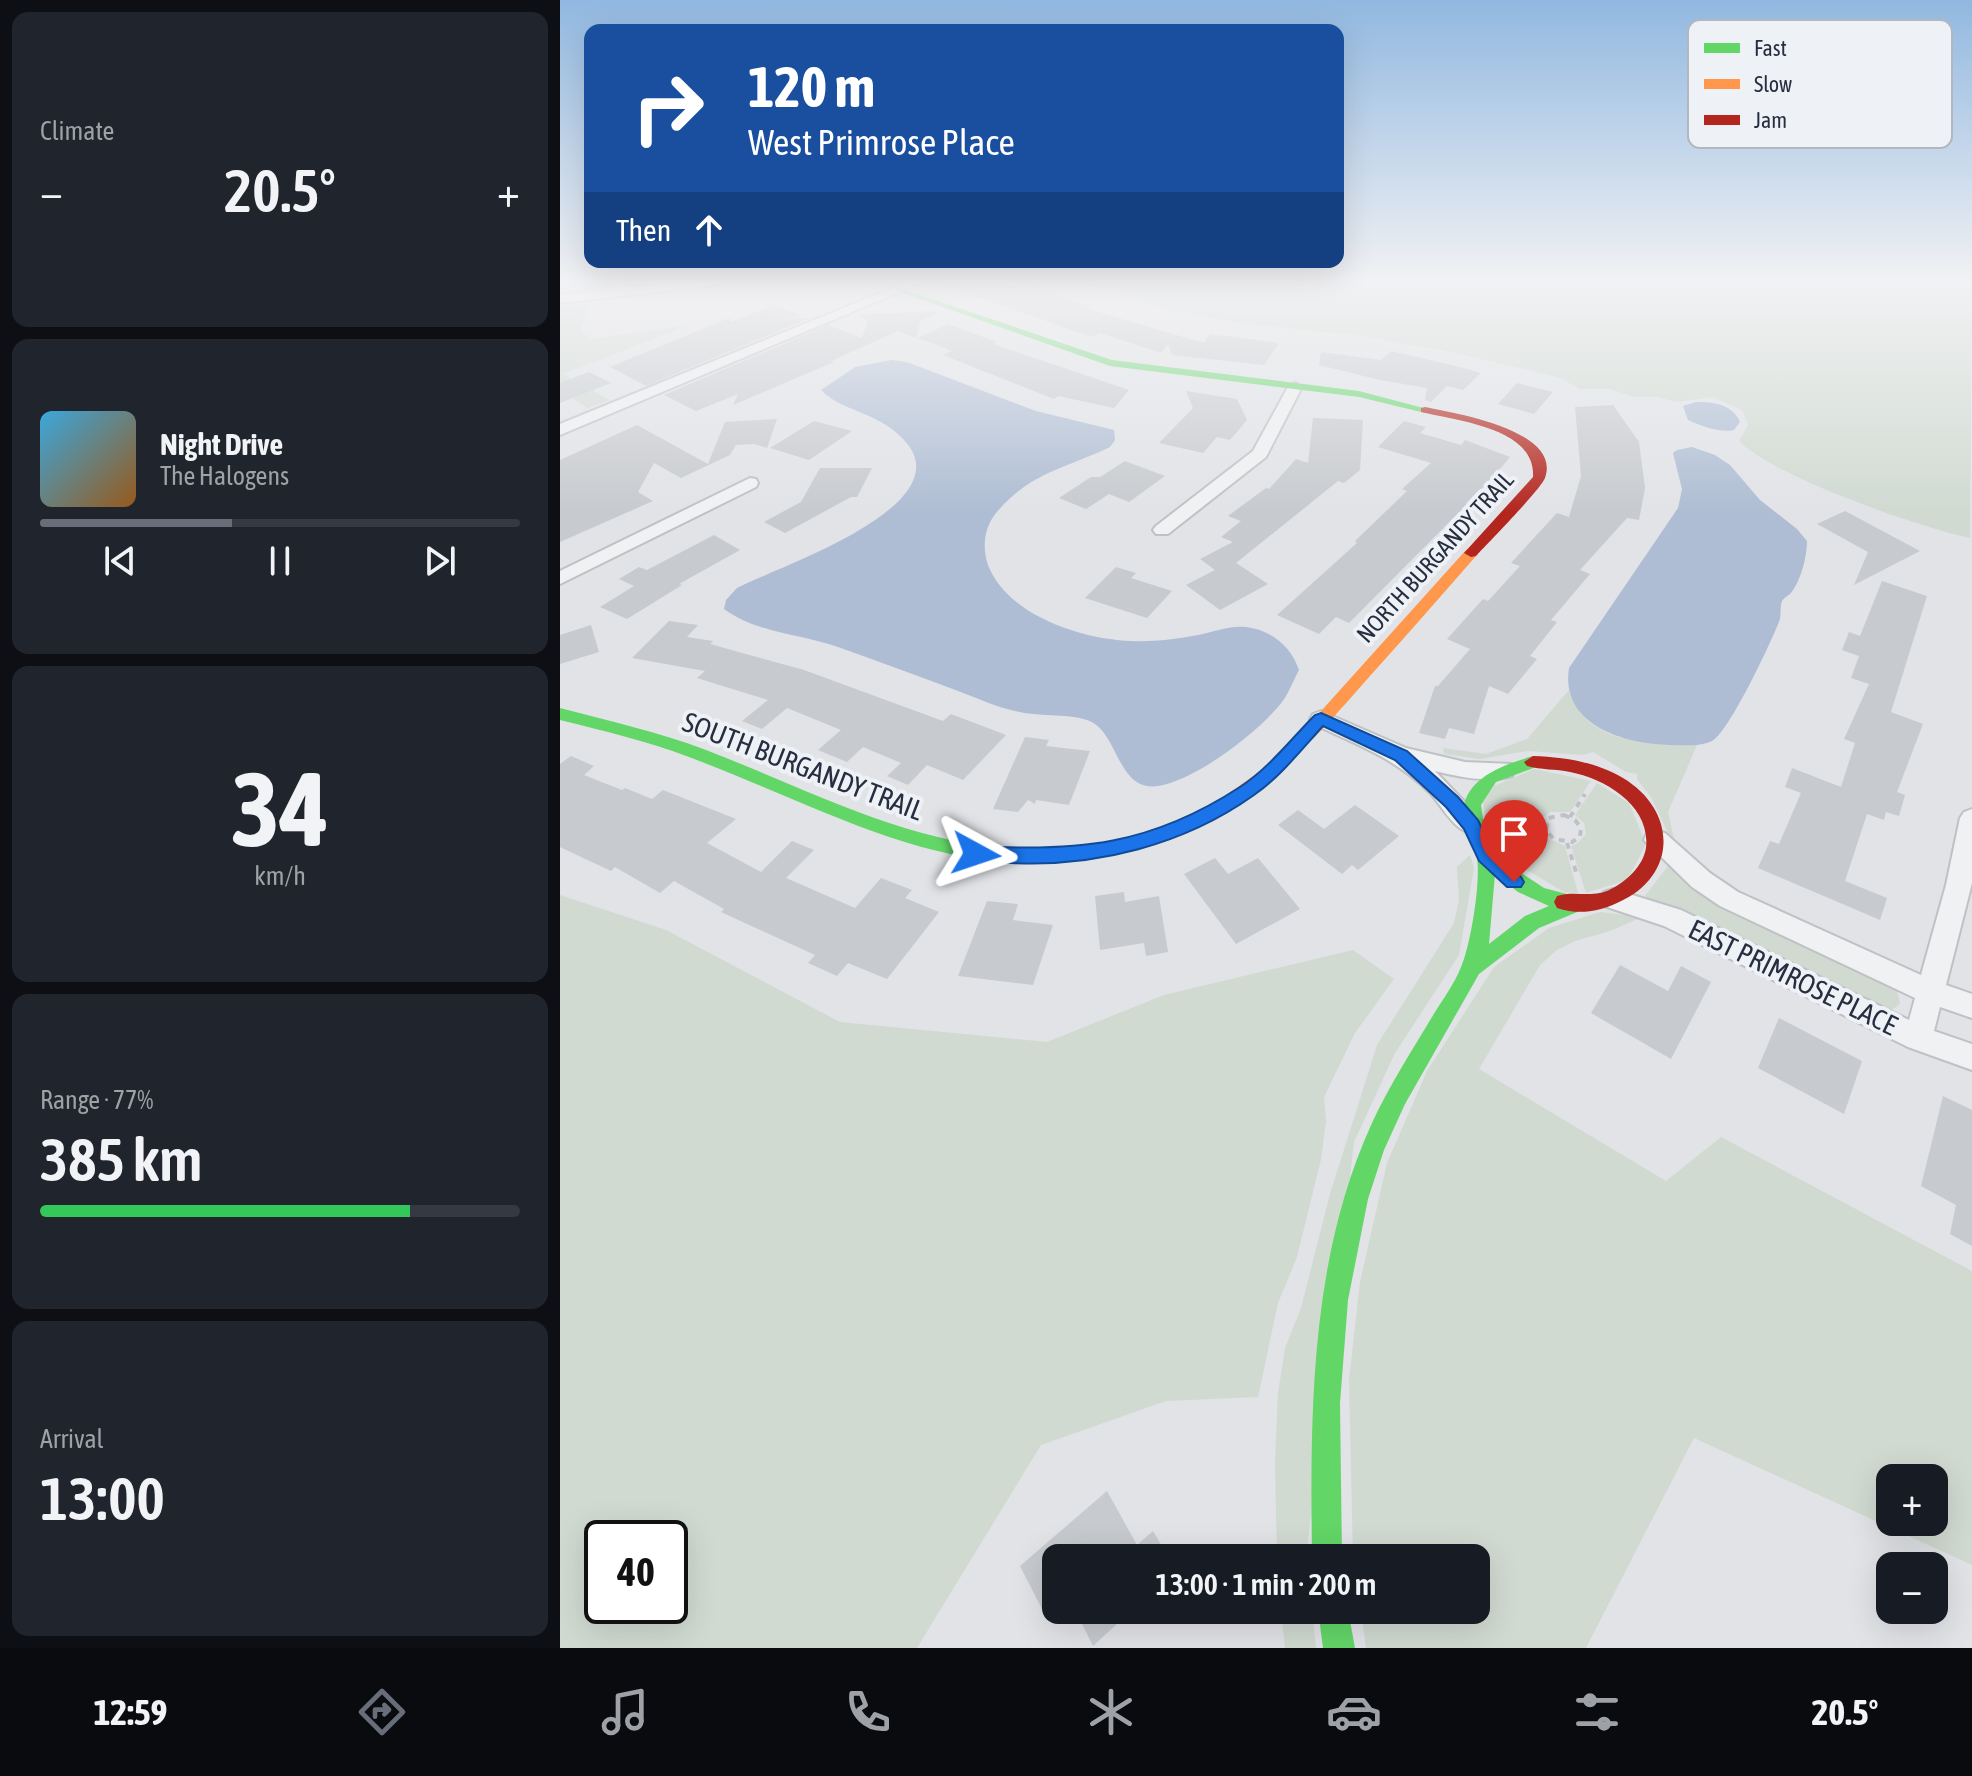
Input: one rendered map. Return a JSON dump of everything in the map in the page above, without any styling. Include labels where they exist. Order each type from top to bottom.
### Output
[{"type":"street","points":[[560,430],[731,359]]},
{"type":"street","name":"NORTH BURGANDY TRAIL","points":[[1099,359],[1110,363],[1381,398],[1501,429],[1529,444],[1538,453],[1542,469],[1529,490],[1321,719]]},
{"type":"street","points":[[1162,530],[1260,454],[1295,387]]},
{"type":"street","points":[[560,578],[750,483]]},
{"type":"street","name":"SOUTH BURGANDY TRAIL","points":[[560,714],[665,742],[915,840],[953,851],[1030,857],[1089,853],[1134,844],[1178,829],[1216,811],[1272,771],[1321,719]]},
{"type":"street","points":[[1321,719],[1401,755],[1465,770],[1504,770]]},
{"type":"street","points":[[1326,1544],[1323,1471],[1327,1389],[1339,1273],[1353,1205],[1390,1108],[1473,967],[1487,908],[1485,856],[1472,825],[1438,787],[1401,755]]},
{"type":"street","points":[[1472,825],[1472,808],[1478,793],[1489,780],[1518,765],[1550,762],[1600,774],[1632,796],[1644,809],[1656,840],[1651,868],[1642,880],[1613,899],[1575,904],[1532,922],[1473,967]]},
{"type":"street","points":[[1918,1038],[1959,885],[1972,818]]},
{"type":"street","name":"EAST PRIMROSE PLACE","points":[[1656,840],[1701,880],[1729,899],[1931,992],[1972,1006]]},
{"type":"street","points":[[1485,856],[1514,882],[1552,899],[1575,904]]},
{"type":"street","name":"EAST PRIMROSE PLACE","points":[[1613,899],[1672,918],[1918,1038],[1972,1057]]},
{"type":"street","points":[[1335,1624],[1339,1648]]},
{"type":"path","points":[[1558,815],[1575,820],[1581,833],[1576,840],[1567,843],[1554,839],[1546,831],[1545,822],[1558,815]]},
{"type":"path","points":[[1504,843],[1546,831]]},
{"type":"shaded area","points":[[560,359],[602,359],[563,374],[610,400],[588,408],[560,392]]},
{"type":"shaded area","points":[[1481,359],[1971,359],[1970,538],[1848,499],[1783,470],[1739,441],[1748,425],[1742,410],[1713,397],[1677,402],[1657,397],[1635,397],[1609,389],[1579,389],[1561,378]]},
{"type":"shaded area","points":[[1569,690],[1577,708],[1589,722],[1604,731],[1641,742],[1697,745],[1668,812],[1677,852],[1637,774],[1626,772],[1593,752],[1583,755],[1528,751],[1480,759],[1444,754],[1443,748],[1486,754],[1527,739]]},
{"type":"shaded area","points":[[1534,769],[1591,781],[1570,812],[1550,812],[1541,819],[1540,830],[1489,844],[1483,802],[1494,786]]},
{"type":"shaded area","points":[[1597,783],[1629,803],[1646,844],[1627,880],[1586,893],[1571,846],[1586,834],[1584,823],[1575,815]]},
{"type":"shaded area","points":[[1544,836],[1565,846],[1578,893],[1564,892],[1493,850]]},
{"type":"shaded area","points":[[1470,855],[1474,868],[1459,955],[1395,1053],[1354,1142],[1308,1544],[1277,1544],[1275,1463],[1278,1393],[1285,1348],[1301,1308],[1330,1194],[1377,1045],[1454,923],[1459,900],[1457,867]]},
{"type":"shaded area","points":[[1668,866],[1697,889],[1889,983],[1897,991],[1900,1003],[1889,1010],[1876,1007],[1647,898],[1645,896]]},
{"type":"shaded area","points":[[560,895],[666,930],[840,1022],[1047,1042],[1164,995],[1353,950],[1394,979],[1355,1033],[1324,1097],[1326,1121],[1321,1159],[1297,1257],[1278,1303],[1258,1397],[1166,1401],[1041,1445],[917,1648],[560,1648]]},
{"type":"shaded area","points":[[1600,912],[1642,917],[1575,941],[1557,950],[1540,965],[1479,1069],[1666,1181],[1721,1137],[1972,1271],[1972,1565],[1909,1536],[1948,1536],[1948,1464],[1876,1464],[1876,1521],[1694,1438],[1586,1648],[1366,1648],[1363,1624],[1490,1624],[1490,1544],[1353,1544],[1349,1380],[1360,1282],[1387,1163],[1427,1071],[1494,967],[1549,928]]},
{"type":"shaded area","points":[[1282,1624],[1313,1624],[1316,1648],[1285,1648]]},
{"type":"water","points":[[892,360],[907,362],[1036,411],[1114,430],[1115,440],[1110,447],[1050,472],[1009,499],[996,513],[987,531],[985,551],[988,565],[1011,598],[1028,610],[1048,621],[1090,635],[1139,641],[1165,640],[1240,627],[1272,636],[1291,654],[1299,670],[1271,714],[1242,741],[1208,765],[1173,782],[1158,786],[1144,785],[1134,780],[1126,770],[1106,735],[1087,720],[1024,713],[1001,707],[838,647],[750,623],[724,609],[726,600],[737,588],[854,533],[884,513],[906,492],[916,469],[909,446],[899,434],[875,419],[840,404],[821,390],[855,367]]},
{"type":"water","points":[[1696,402],[1727,408],[1740,422],[1734,430],[1723,431],[1688,420],[1683,406]]},
{"type":"water","points":[[1692,447],[1715,455],[1730,465],[1760,500],[1797,529],[1807,541],[1806,554],[1798,582],[1782,601],[1780,619],[1760,665],[1719,735],[1712,741],[1697,745],[1652,744],[1616,735],[1585,718],[1569,688],[1569,668],[1678,508],[1682,489],[1673,453]]},
{"type":"building","points":[[630,359],[711,359],[646,386],[610,367]]},
{"type":"building","points":[[749,359],[836,359],[733,405],[738,394],[696,411],[664,395]]},
{"type":"building","points":[[953,359],[1037,359],[1129,390],[1114,408],[1058,396],[1054,399]]},
{"type":"building","points":[[1208,359],[1268,359],[1264,365]]},
{"type":"building","points":[[1320,359],[1425,359],[1481,373],[1463,390],[1447,386],[1431,402],[1425,400],[1427,388],[1319,365]]},
{"type":"building","points":[[589,372],[611,383],[560,403],[560,383]]},
{"type":"building","points":[[1517,383],[1553,392],[1534,414],[1498,404]]},
{"type":"building","points":[[1186,391],[1237,399],[1247,420],[1230,440],[1217,437],[1203,453],[1159,443],[1193,408]]},
{"type":"building","points":[[1613,405],[1639,442],[1645,488],[1639,520],[1627,518],[1580,570],[1590,574],[1551,620],[1557,622],[1530,656],[1537,659],[1508,694],[1489,686],[1474,734],[1449,728],[1445,739],[1419,733],[1435,686],[1470,649],[1447,639],[1483,599],[1488,601],[1520,566],[1511,563],[1557,513],[1569,517],[1581,476],[1575,407]]},
{"type":"building","points":[[1313,418],[1363,420],[1360,470],[1344,483],[1338,481],[1236,563],[1268,584],[1220,610],[1186,585],[1215,570],[1200,559],[1233,542],[1221,537],[1241,521],[1228,516],[1266,488],[1269,489],[1296,459],[1308,463]]},
{"type":"building","points":[[777,419],[767,448],[754,444],[736,445],[730,455],[681,478],[654,463],[638,492],[653,501],[560,542],[560,460],[637,425],[708,464],[725,422]]},
{"type":"building","points":[[814,421],[852,431],[809,460],[770,448]]},
{"type":"building","points":[[1404,421],[1426,427],[1420,433],[1461,445],[1465,440],[1510,457],[1349,623],[1336,617],[1319,634],[1277,615],[1357,543],[1355,541],[1407,491],[1402,489],[1431,463],[1378,447]]},
{"type":"building","points":[[1125,461],[1165,476],[1129,502],[1109,494],[1086,509],[1059,498],[1091,477],[1100,477]]},
{"type":"building","points":[[820,468],[872,468],[857,497],[851,497],[785,533],[764,522],[801,502]]},
{"type":"building","points":[[1845,511],[1920,551],[1854,585],[1868,552],[1817,524]]},
{"type":"building","points":[[714,535],[740,550],[679,584],[682,585],[627,619],[600,607],[634,586],[619,579],[639,567],[647,570]]},
{"type":"building","points":[[1116,567],[1136,573],[1131,578],[1172,591],[1147,618],[1085,598]]},
{"type":"building","points":[[1882,581],[1927,596],[1891,712],[1923,724],[1897,792],[1905,795],[1899,816],[1886,812],[1884,820],[1867,814],[1845,881],[1887,898],[1880,920],[1758,868],[1770,841],[1779,844],[1801,793],[1785,787],[1792,768],[1841,787],[1855,743],[1844,739],[1869,684],[1851,678],[1859,656],[1842,650],[1849,632],[1860,636]]},
{"type":"building","points":[[669,621],[698,625],[687,637],[713,641],[710,644],[804,670],[943,721],[951,714],[1006,735],[963,780],[927,765],[908,785],[887,776],[901,763],[863,747],[847,762],[818,750],[841,730],[787,708],[762,729],[742,721],[768,700],[697,678],[705,671],[632,658]]},
{"type":"building","points":[[591,625],[599,652],[560,664],[560,635]]},
{"type":"building","points":[[1025,737],[1049,740],[1046,746],[1090,751],[1069,805],[1036,800],[1035,804],[1028,800],[1018,812],[993,809]]},
{"type":"building","points":[[571,756],[594,766],[584,775],[622,790],[625,788],[652,799],[663,790],[736,819],[707,843],[761,872],[792,841],[814,850],[786,878],[855,908],[881,878],[912,890],[905,898],[939,912],[887,979],[848,963],[837,976],[808,963],[815,955],[721,912],[724,909],[674,881],[660,893],[615,867],[611,871],[560,847],[560,764]]},
{"type":"building","points":[[1355,805],[1399,836],[1358,870],[1352,865],[1342,874],[1278,825],[1298,810],[1324,829]]},
{"type":"building","points":[[1215,858],[1228,874],[1258,858],[1300,909],[1236,944],[1184,874]]},
{"type":"building","points":[[1124,892],[1125,902],[1159,896],[1168,952],[1146,956],[1144,943],[1100,950],[1095,896]]},
{"type":"building","points":[[987,901],[1018,904],[1013,920],[1053,925],[1033,985],[958,976]]},
{"type":"building","points":[[1620,965],[1668,991],[1681,966],[1711,982],[1671,1059],[1591,1013]]},
{"type":"building","points":[[1779,1018],[1862,1061],[1844,1114],[1758,1068]]},
{"type":"building","points":[[1943,1096],[1972,1110],[1972,1246],[1950,1234],[1956,1205],[1921,1186]]},
{"type":"building","points":[[1107,1491],[1136,1544],[1046,1544]]},
{"type":"building","points":[[1153,1531],[1161,1544],[1138,1544]]},
{"type":"building","points":[[1042,1547],[1042,1609],[1020,1566]]},
{"type":"building","points":[[1082,1624],[1117,1624],[1093,1646]]},
{"type":"traffic: fast","points":[[1098,359],[1110,363],[1359,394],[1425,410]]},
{"type":"traffic: fast","points":[[560,714],[666,742],[883,830],[943,847],[1002,856],[1063,856],[1122,847],[1150,839]]},
{"type":"traffic: fast","points":[[1533,762],[1490,778],[1472,804],[1474,828],[1491,859],[1512,879],[1538,894],[1564,902]]},
{"type":"traffic: fast","points":[[1327,1544],[1325,1455],[1330,1351],[1344,1249],[1356,1199],[1379,1132],[1473,964],[1484,911],[1485,856]]},
{"type":"traffic: fast","points":[[1473,967],[1532,922],[1575,904]]},
{"type":"traffic: fast","points":[[1335,1624],[1339,1648]]},
{"type":"traffic: slow","points":[[1150,839],[1189,824],[1231,801],[1269,773],[1310,734],[1471,553]]},
{"type":"traffic: jam","points":[[1425,410],[1500,429],[1532,449],[1540,462],[1539,478],[1471,553]]},
{"type":"traffic: jam","points":[[1533,762],[1570,766],[1594,772],[1617,783],[1643,806],[1656,838],[1654,854],[1636,883],[1620,894],[1597,903],[1564,902]]},
{"type":"route","points":[[976,854],[1046,857],[1089,853],[1134,844],[1178,829],[1247,792],[1272,771],[1321,719],[1401,755],[1452,802],[1472,825],[1474,836],[1485,856],[1514,882]]}]
